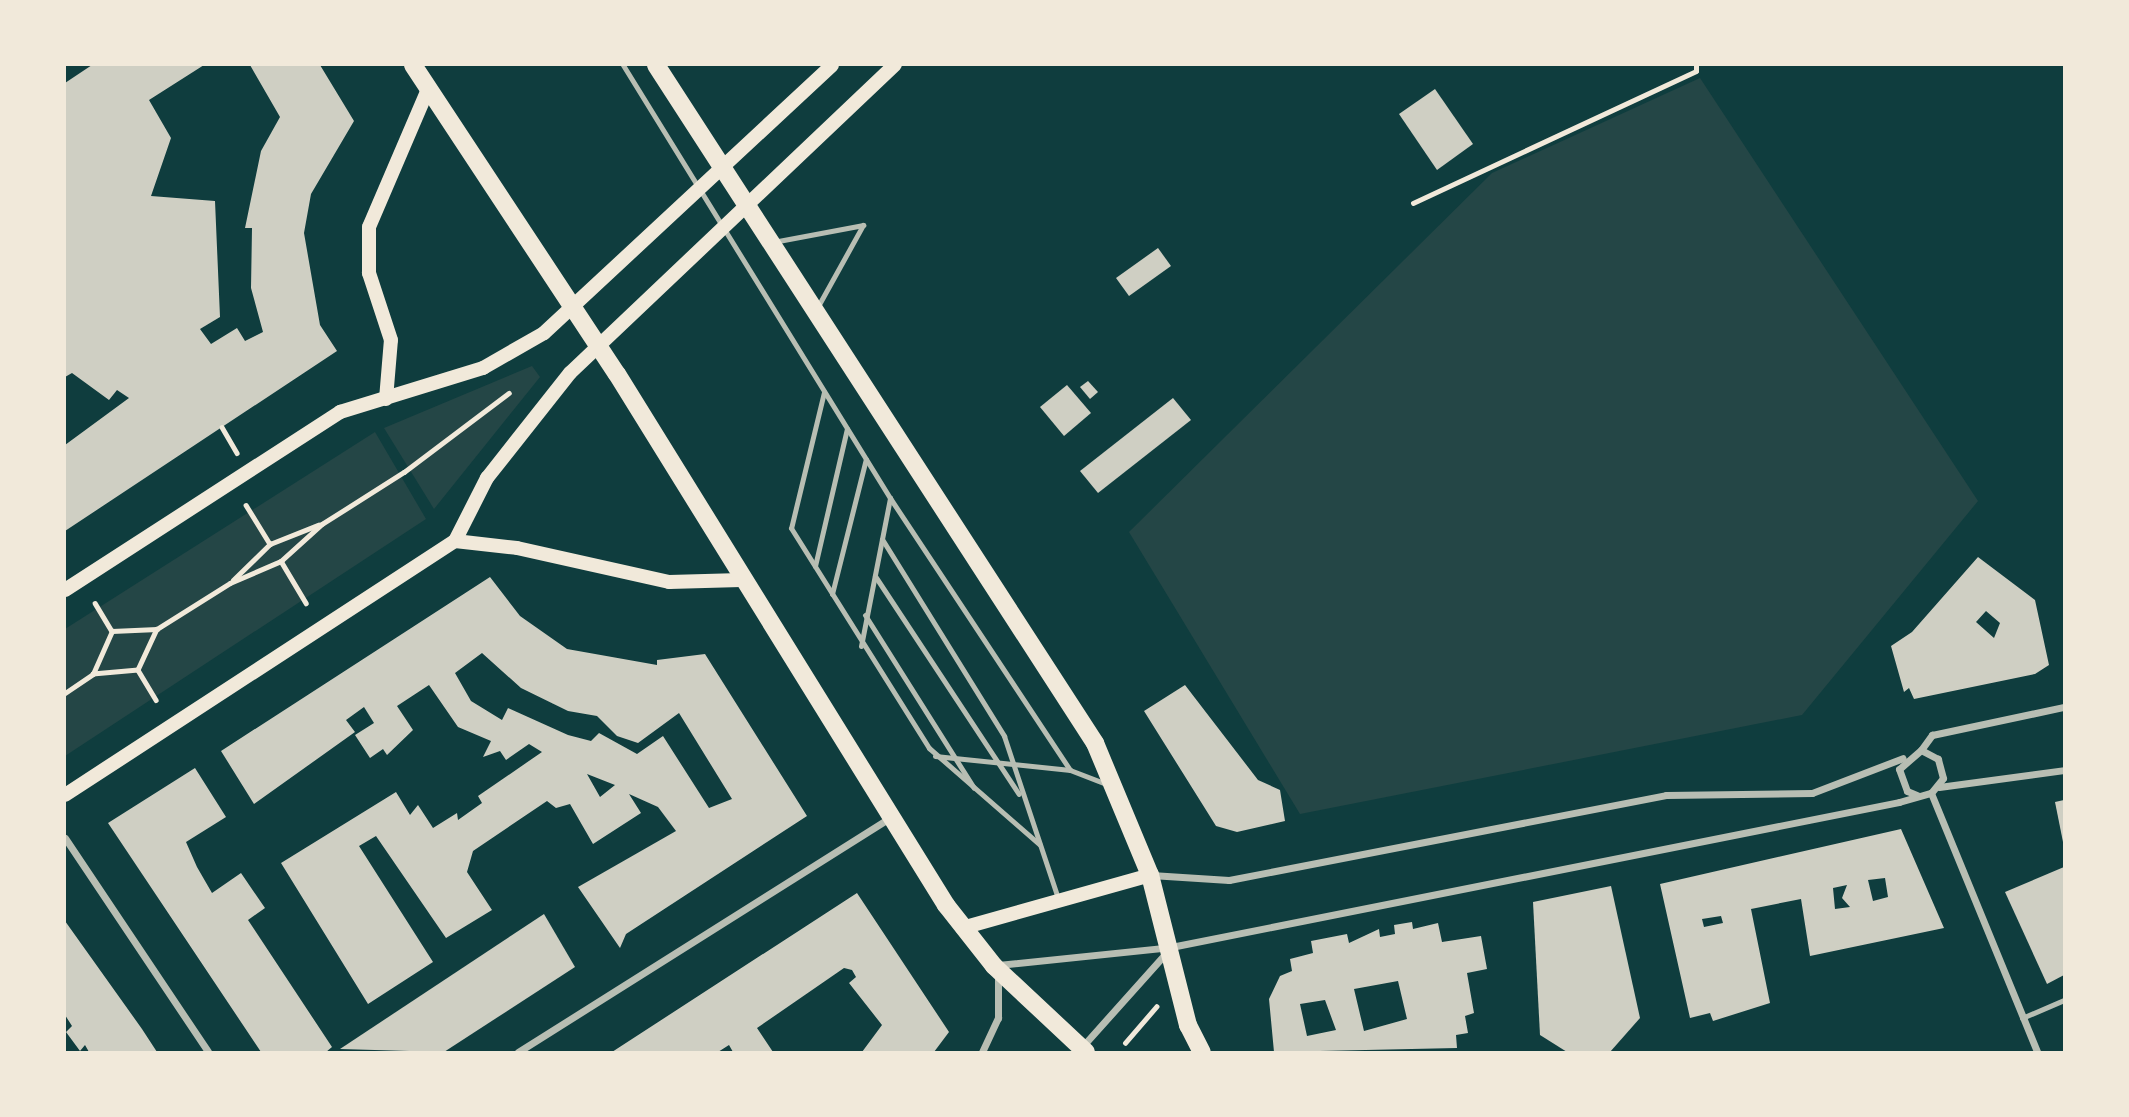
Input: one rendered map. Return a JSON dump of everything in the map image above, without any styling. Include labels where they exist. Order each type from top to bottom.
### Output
[{"type":"main road","points":[[413,65],[599,347],[741,580],[961,928],[995,966],[1081,1051]]},
{"type":"main road","points":[[656,65],[769,243],[1069,698],[1116,788],[1150,875],[1171,947],[1188,1025],[1202,1052]]},
{"type":"main road","points":[[65,590],[340,412],[505,358],[573,307],[832,65]]},
{"type":"main road","points":[[65,795],[456,541],[466,510],[499,461],[599,347],[895,65]]},
{"type":"main road","points":[[386,399],[391,340],[369,273],[369,227],[429,87]]},
{"type":"main road","points":[[456,541],[517,548],[668,582],[741,580]]},
{"type":"main road","points":[[961,928],[1150,875]]},
{"type":"street","points":[[1150,875],[1229,880],[1667,795],[1812,793],[1904,758],[1917,751],[1932,735],[2064,707]]},
{"type":"street","points":[[1917,751],[1943,767],[1939,787]]},
{"type":"street","points":[[1904,758],[1900,780],[1917,795]]},
{"type":"street","points":[[982,1052],[1000,1010],[995,966],[1171,947],[1931,793],[1939,787],[2064,770]]},
{"type":"street","points":[[1931,793],[2037,1052]]},
{"type":"street","points":[[518,1052],[890,818]]},
{"type":"street","points":[[65,838],[208,1052]]},
{"type":"street","points":[[1081,1051],[1171,947]]},
{"type":"lane","points":[[623,65],[727,227],[890,498],[1070,770]]},
{"type":"lane","points":[[769,243],[863,225],[816,311]]},
{"type":"lane","points":[[824,391],[790,528],[861,646],[935,756],[1040,845]]},
{"type":"lane","points":[[815,566],[847,429]]},
{"type":"lane","points":[[832,594],[866,459]]},
{"type":"lane","points":[[861,646],[890,498]]},
{"type":"lane","points":[[882,539],[1004,736],[1021,796],[1059,901]]},
{"type":"lane","points":[[875,576],[1021,796]]},
{"type":"lane","points":[[866,615],[958,758],[977,793]]},
{"type":"lane","points":[[935,756],[1070,770],[1116,788]]},
{"type":"lane","points":[[2022,1018],[2064,1000]]},
{"type":"path","points":[[1413,203],[1696,71],[1696,65]]},
{"type":"path","points":[[112,631],[157,629],[230,583],[281,561],[322,524],[404,472],[509,393]]},
{"type":"path","points":[[222,426],[247,470]]},
{"type":"path","points":[[246,505],[271,544]]},
{"type":"path","points":[[230,583],[271,544],[322,524]]},
{"type":"path","points":[[281,561],[306,603]]},
{"type":"path","points":[[95,603],[112,631]]},
{"type":"path","points":[[138,670],[157,629]]},
{"type":"path","points":[[93,674],[112,631]]},
{"type":"path","points":[[65,693],[93,674],[138,670]]},
{"type":"path","points":[[138,670],[156,700]]},
{"type":"path","points":[[1125,1043],[1156,1007]]},
{"type":"shaded area","points":[[1700,78],[1978,501],[1802,715],[1300,814],[1129,532],[1492,173]]},
{"type":"shaded area","points":[[532,366],[540,377],[434,509],[384,428]]},
{"type":"shaded area","points":[[375,432],[426,519],[65,756],[65,629]]},
{"type":"building","points":[[92,65],[204,65],[149,100],[171,138],[151,196],[215,201],[220,317],[200,329],[211,344],[237,328],[245,341],[263,332],[251,288],[252,228],[245,228],[261,151],[280,117],[250,65],[320,65],[354,121],[311,194],[304,233],[320,325],[337,351],[65,531],[65,445],[129,398],[117,390],[109,400],[72,373],[65,377],[65,83]]},
{"type":"building","points":[[1435,89],[1473,144],[1437,170],[1399,114]]},
{"type":"building","points":[[1158,248],[1171,266],[1129,296],[1116,278]]},
{"type":"building","points":[[1088,381],[1098,392],[1090,399],[1080,387]]},
{"type":"building","points":[[1067,385],[1091,413],[1064,436],[1040,407]]},
{"type":"building","points":[[1173,398],[1191,420],[1098,493],[1080,471]]},
{"type":"building","points":[[1978,557],[2035,600],[2049,665],[2035,674],[1914,699],[1909,688],[1904,692],[1891,646],[1912,632]],"holes":[[[1986,611],[2000,623],[1994,638],[1976,622]]]},
{"type":"building","points":[[490,577],[520,616],[567,649],[657,665],[657,660],[705,654],[807,816],[626,934],[620,948],[578,887],[676,831],[658,807],[629,794],[641,813],[593,844],[570,804],[556,808],[547,801],[473,851],[467,872],[492,910],[446,938],[376,836],[359,846],[433,962],[368,1004],[281,863],[396,792],[410,815],[418,805],[433,828],[457,813],[458,820],[482,803],[478,796],[542,752],[529,744],[506,760],[500,751],[483,757],[491,741],[458,727],[429,685],[397,706],[413,730],[387,755],[383,749],[370,758],[355,735],[374,723],[364,707],[346,720],[355,732],[254,804],[221,751]],"holes":[[[482,653],[521,688],[568,711],[597,716],[617,736],[638,743],[679,713],[732,799],[709,808],[663,736],[637,754],[599,733],[591,741],[568,735],[508,708],[502,720],[471,701],[455,673]],[[587,774],[615,785],[600,797]]]},
{"type":"building","points":[[1185,685],[1258,780],[1280,790],[1285,821],[1237,832],[1216,826],[1144,711]]},
{"type":"building","points":[[195,768],[226,817],[186,842],[197,867],[212,893],[241,873],[265,908],[248,920],[332,1047],[326,1052],[261,1052],[108,823]]},
{"type":"building","points":[[2064,800],[2064,842],[2063,842],[2055,802]]},
{"type":"building","points":[[1901,829],[1944,928],[1810,956],[1801,899],[1751,909],[1770,1003],[1713,1021],[1710,1013],[1690,1018],[1660,884]],"holes":[[[1885,878],[1888,897],[1873,901],[1868,880]],[[1847,885],[1842,898],[1850,907],[1835,909],[1833,888]],[[1721,916],[1723,923],[1704,927],[1702,919]]]},
{"type":"building","points":[[2064,867],[2064,975],[2047,984],[2005,892]]},
{"type":"building","points":[[1611,886],[1640,1018],[1610,1052],[1567,1052],[1540,1035],[1533,902]]},
{"type":"building","points":[[857,893],[949,1032],[934,1052],[862,1052],[882,1025],[849,983],[856,977],[852,970],[844,968],[757,1028],[773,1052],[733,1052],[729,1045],[718,1052],[612,1052]]},
{"type":"building","points":[[544,914],[575,967],[444,1052],[340,1049]]},
{"type":"building","points":[[65,921],[157,1052],[89,1052],[85,1045],[80,1051],[66,1032],[72,1026],[65,1015]]},
{"type":"building","points":[[1412,922],[1413,929],[1438,923],[1442,942],[1481,936],[1487,969],[1467,973],[1474,1013],[1465,1016],[1468,1033],[1456,1035],[1457,1048],[1274,1052],[1269,999],[1280,976],[1292,971],[1290,959],[1313,953],[1311,941],[1347,934],[1349,943],[1379,929],[1380,937],[1395,934],[1394,925]],"holes":[[[1398,981],[1407,1019],[1364,1031],[1354,989]],[[1325,1000],[1336,1030],[1307,1036],[1300,1004]]]}]
